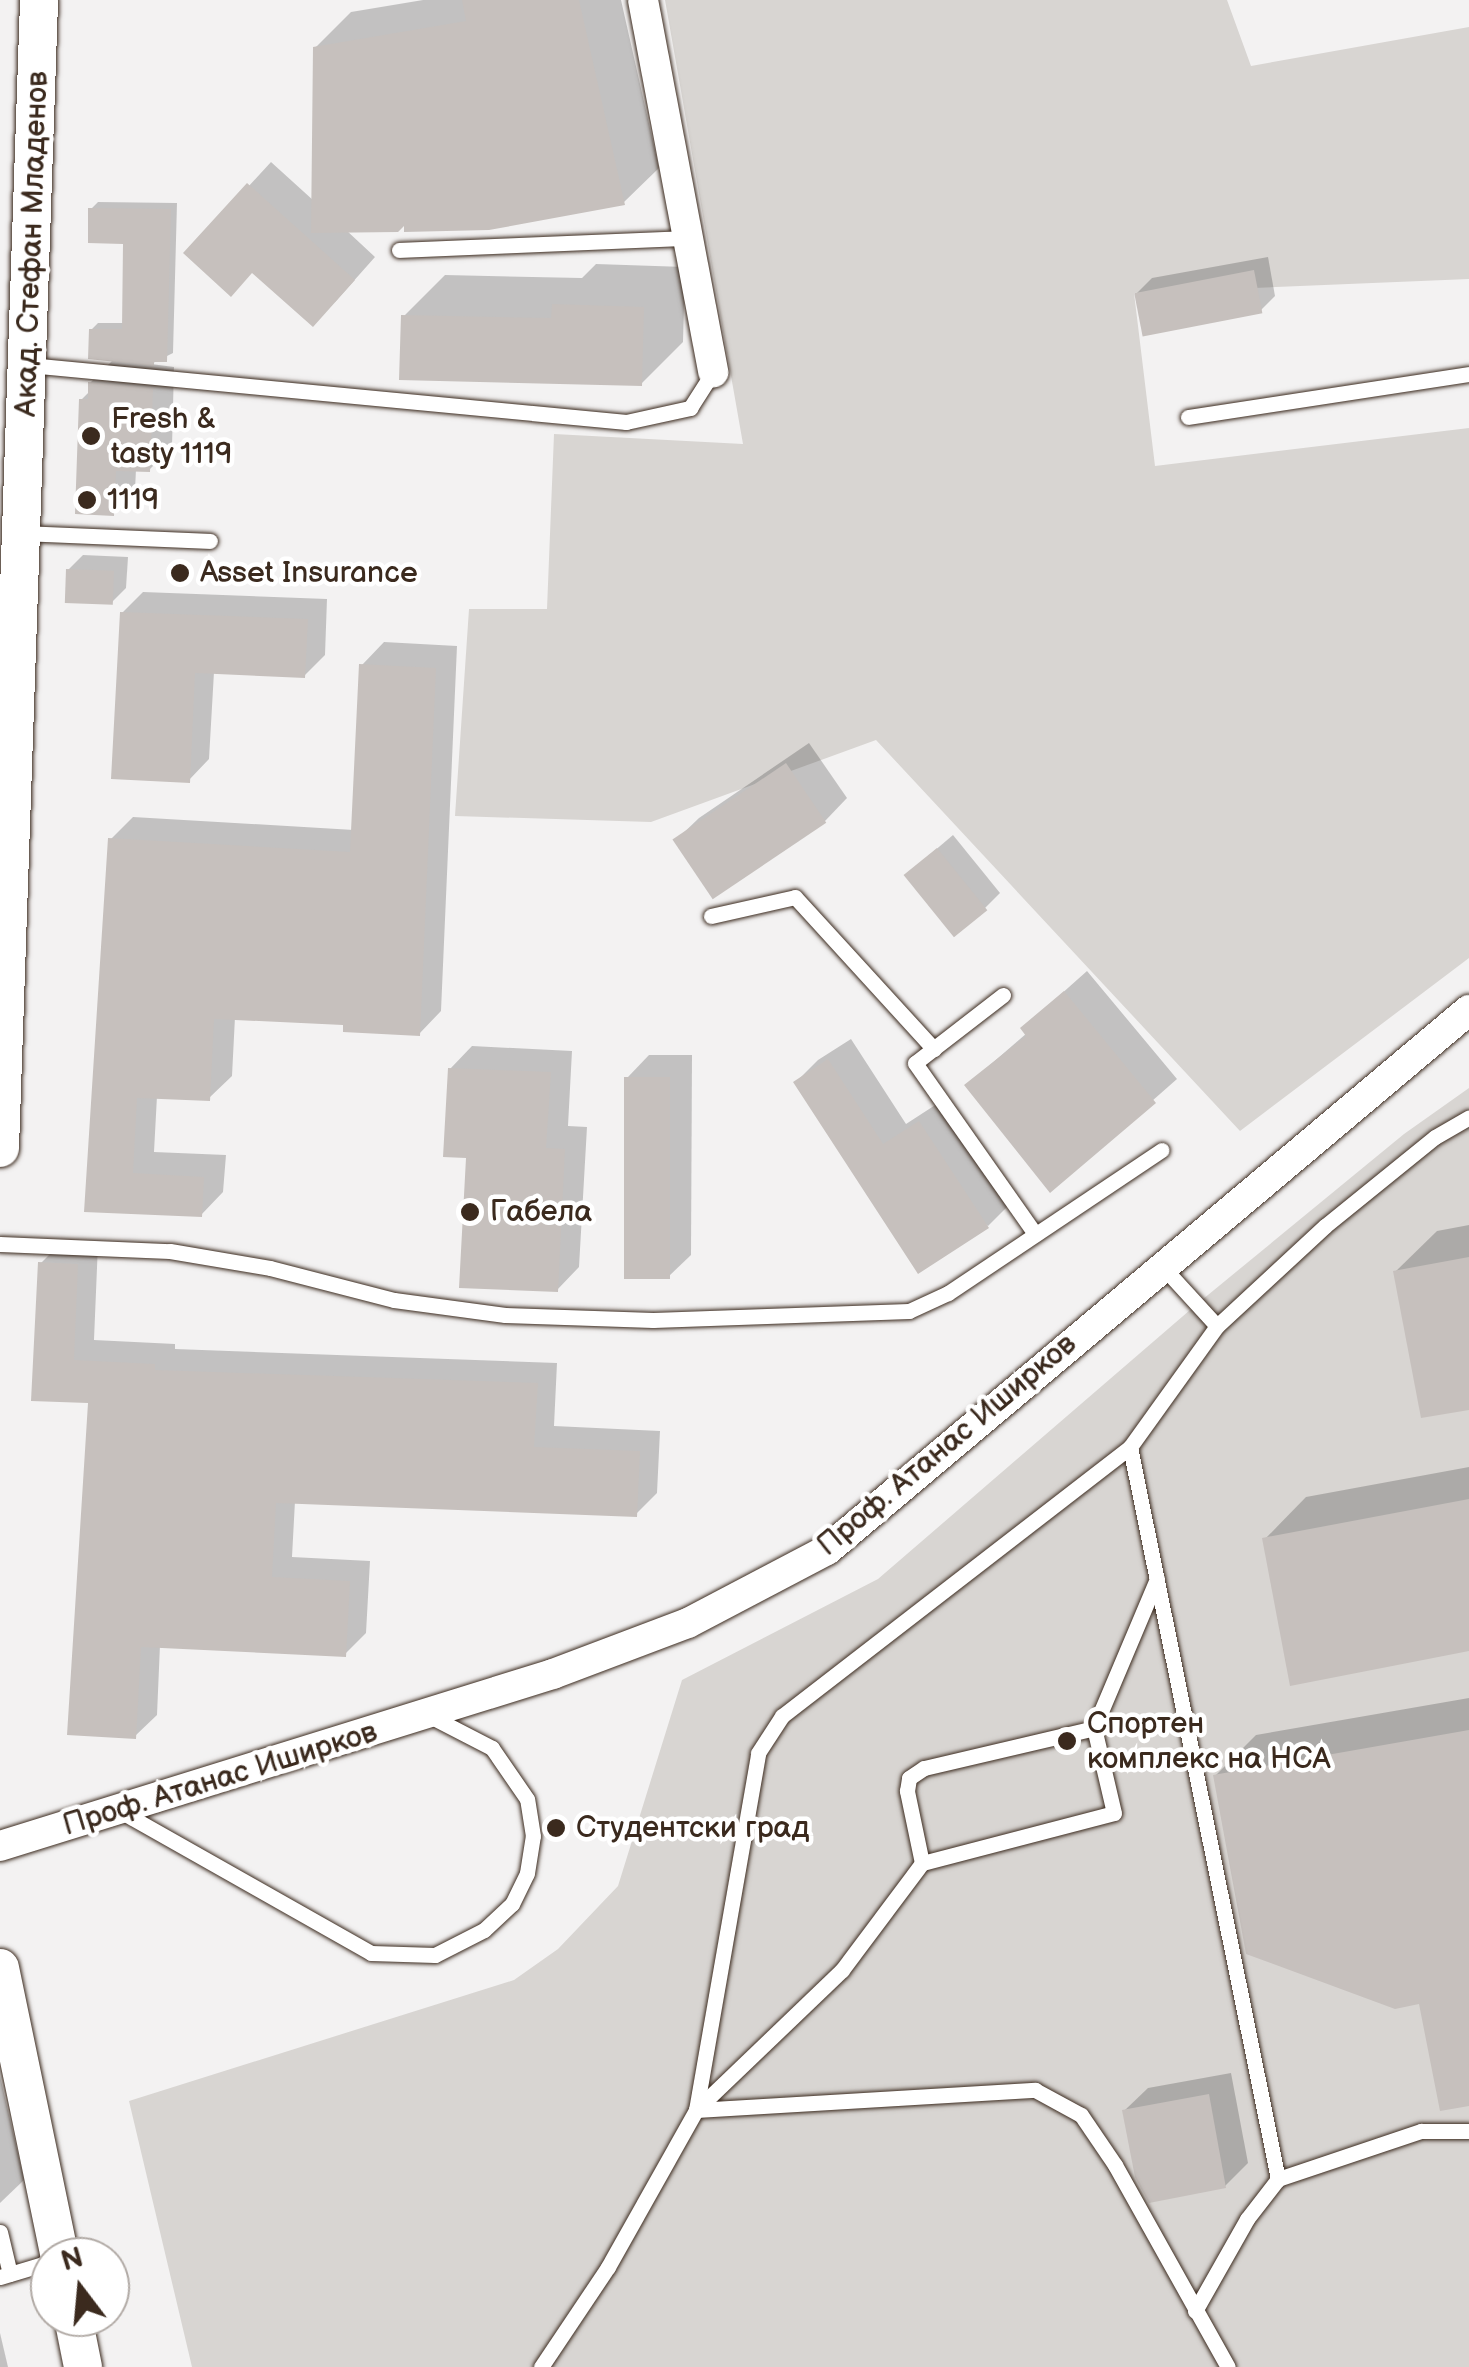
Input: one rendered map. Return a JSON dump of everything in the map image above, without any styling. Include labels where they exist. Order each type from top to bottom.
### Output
[{"type":"street","name":"Акад. Стефан Младенов","points":[[0,1148],[23,534],[14,366],[39,0]]},
{"type":"street","points":[[643,0],[713,372]]},
{"type":"street","name":"Проф. Атанас Иширков","points":[[0,1846],[428,1715],[688,1622],[828,1550],[1469,1010]]},
{"type":"street","points":[[0,1968],[56,2237]]},
{"type":"street","points":[[77,2337],[83,2367]]},
{"type":"lane","points":[[399,250],[688,238]]},
{"type":"lane","points":[[14,366],[626,422],[690,408],[713,372]]},
{"type":"lane","points":[[1188,418],[1469,374]]},
{"type":"lane","points":[[23,534],[210,541]]},
{"type":"lane","points":[[711,916],[795,897],[934,1049]]},
{"type":"lane","points":[[1003,995],[915,1063],[1035,1234]]},
{"type":"lane","points":[[696,2110],[758,1754],[782,1716],[1130,1447],[1217,1326],[1325,1226],[1436,1136],[1469,1116]]},
{"type":"lane","points":[[0,1244],[170,1251],[270,1268],[412,1302],[505,1315],[653,1320],[909,1311],[948,1293],[1162,1150]]},
{"type":"lane","points":[[1162,1266],[1217,1326]]},
{"type":"lane","points":[[1130,1447],[1278,2179]]},
{"type":"lane","points":[[540,2367],[608,2266],[696,2110],[842,1970],[922,1862],[1114,1813],[1094,1728],[1157,1580]]},
{"type":"lane","points":[[120,1811],[371,1953],[436,1955],[484,1930],[512,1904],[527,1874],[533,1836],[526,1799],[492,1748],[428,1715]]},
{"type":"lane","points":[[922,1862],[907,1791],[909,1778],[924,1768],[1094,1728]]},
{"type":"lane","points":[[696,2110],[1035,2090],[1081,2115],[1115,2165],[1228,2367]]},
{"type":"lane","points":[[1195,2311],[1247,2218],[1278,2179],[1421,2131],[1469,2131]]},
{"type":"lane","points":[[0,2232],[5,2275],[30,2268]]},
{"type":"shaded area","points":[[665,0],[1227,0],[1251,66],[1469,27],[1469,279],[1134,293],[1155,466],[1469,428],[1469,958],[1240,1131],[876,740],[651,822],[455,816],[469,609],[547,609],[554,434],[743,444]]},
{"type":"shaded area","name":"Спортен комплекс на НСА","points":[[1469,1088],[1469,2367],[192,2367],[129,2101],[514,1980],[558,1949],[618,1886],[682,1680],[878,1579],[1197,1304],[1404,1134]]},
{"type":"building","points":[[462,0],[579,0],[625,205],[489,230],[404,232],[404,226],[398,232],[311,233],[313,47],[466,21]]},
{"type":"building","points":[[247,183],[355,280],[313,327],[252,273],[231,297],[183,253]]},
{"type":"building","points":[[88,208],[171,209],[167,362],[154,362],[154,366],[88,359],[89,329],[122,329],[123,244],[88,243]]},
{"type":"building","points":[[1254,270],[1262,313],[1143,336],[1134,293]]},
{"type":"building","points":[[552,304],[644,307],[642,386],[399,380],[401,315],[551,318]]},
{"type":"building","points":[[88,382],[153,388],[150,472],[116,471],[114,516],[75,514],[79,399],[88,399]]},
{"type":"building","points":[[66,569],[114,571],[113,605],[65,603]]},
{"type":"building","points":[[120,612],[308,619],[305,678],[195,673],[190,783],[111,779]]},
{"type":"building","points":[[359,664],[436,668],[420,1036],[343,1032],[343,1025],[214,1019],[210,1101],[137,1098],[133,1173],[204,1177],[202,1217],[84,1212],[108,838],[350,852]]},
{"type":"building","points":[[786,763],[826,823],[713,899],[672,840]]},
{"type":"building","points":[[937,848],[987,910],[954,937],[904,875]]},
{"type":"building","points":[[1064,991],[1156,1103],[1050,1193],[964,1085],[1026,1036],[1020,1028]]},
{"type":"building","points":[[828,1059],[883,1144],[919,1121],[989,1228],[918,1274],[793,1082]]},
{"type":"building","points":[[448,1068],[551,1072],[546,1148],[565,1149],[558,1292],[459,1288],[466,1158],[443,1157]]},
{"type":"building","points":[[624,1077],[670,1077],[670,1279],[624,1279]]},
{"type":"building","points":[[1469,1257],[1469,1410],[1421,1418],[1393,1271]]},
{"type":"building","points":[[38,1262],[78,1264],[74,1360],[155,1364],[155,1370],[538,1383],[534,1447],[640,1451],[637,1517],[276,1503],[272,1577],[350,1581],[346,1657],[141,1647],[136,1739],[67,1735],[88,1403],[31,1401]]},
{"type":"building","points":[[1469,1499],[1469,1651],[1290,1686],[1262,1538]]},
{"type":"building","points":[[1469,1730],[1469,2106],[1440,2111],[1419,2004],[1395,2009],[1246,1954],[1213,1775]]},
{"type":"building","points":[[1209,2094],[1226,2188],[1149,2203],[1135,2177],[1122,2110]]},
{"type":"place","name":"Fresh & tasty 1119","points":[[91,436]]},
{"type":"place","name":"1119","points":[[87,500]]},
{"type":"place","name":"Asset Insurance","points":[[180,573]]},
{"type":"place","name":"Габела","points":[[470,1212]]},
{"type":"place","name":"Спортен комплекс на НСА","points":[[1067,1741]]},
{"type":"place","name":"Студентски град","points":[[556,1828]]}]
